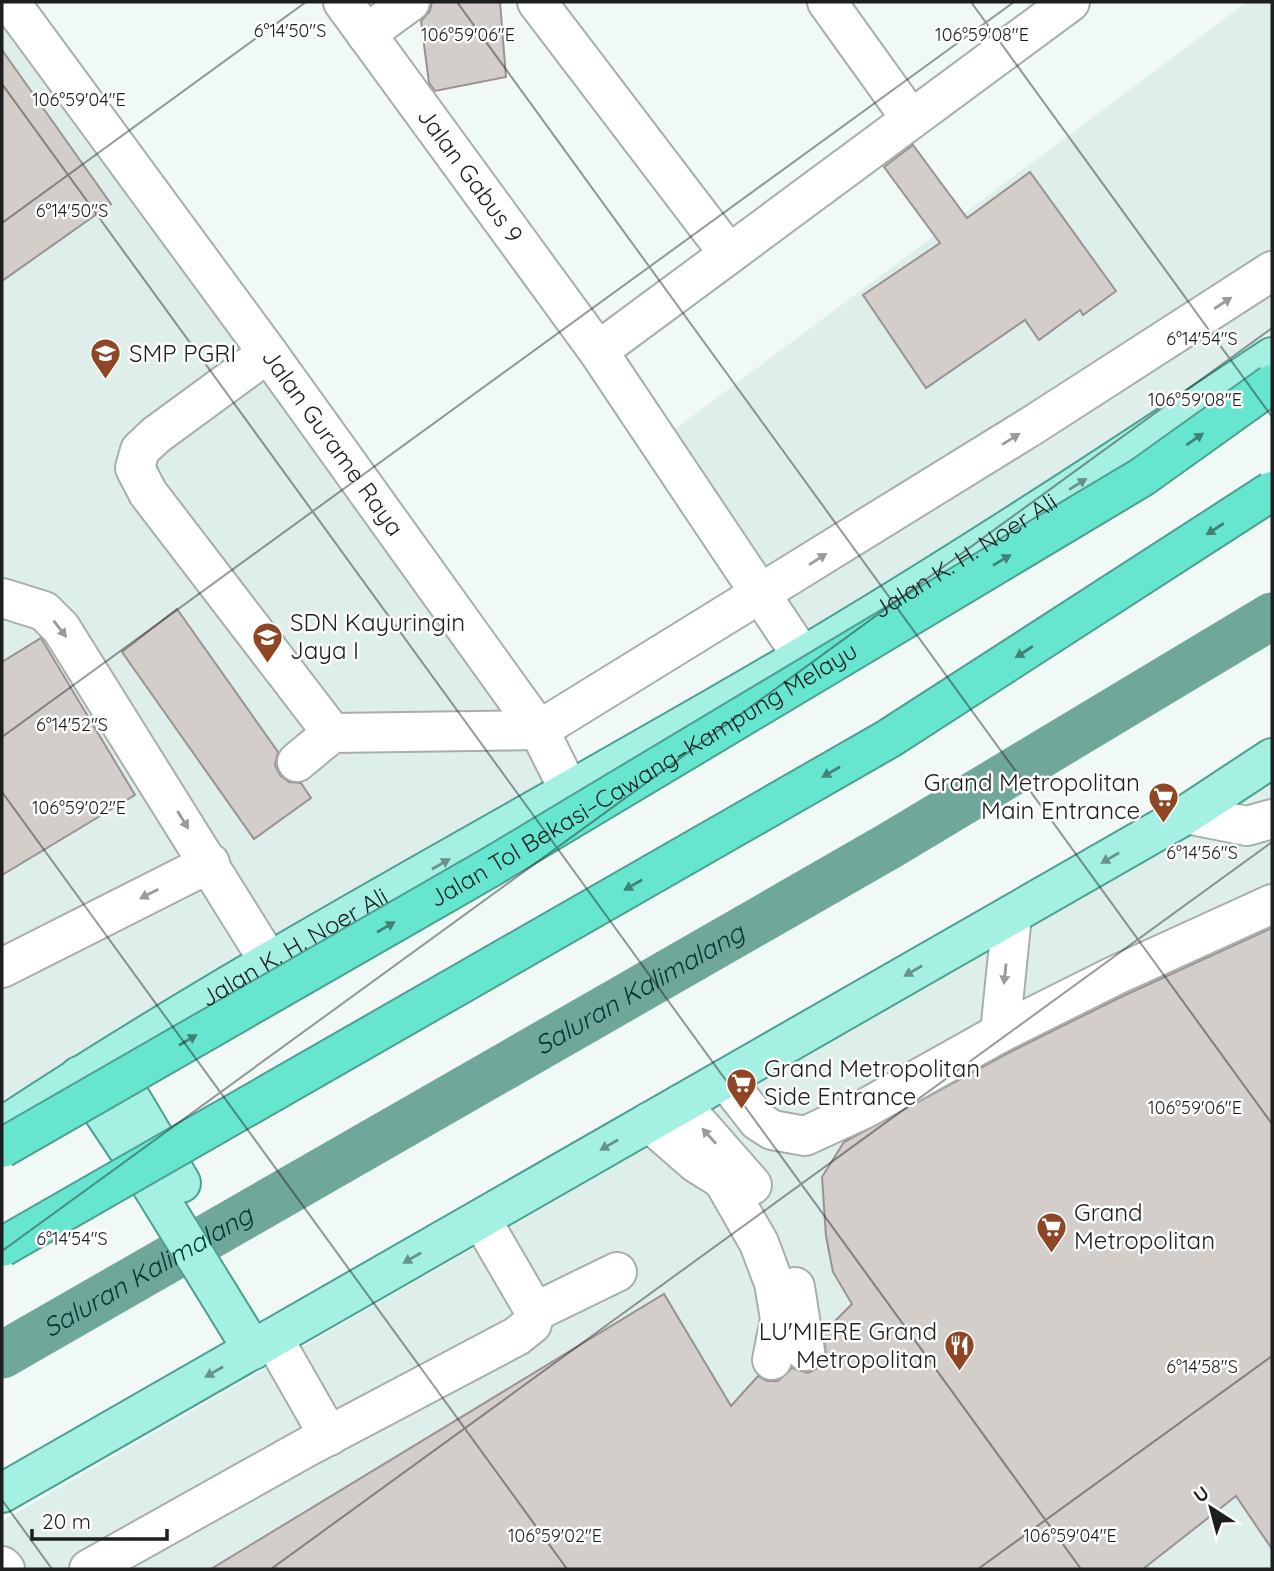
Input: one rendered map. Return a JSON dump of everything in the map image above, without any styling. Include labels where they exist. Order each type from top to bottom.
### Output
[{"type":"highway","name":"Jalan Tol Bekasi–Cawang–Kampung Melayu","points":[[2,1148],[501,860],[1130,484],[1272,384]]},
{"type":"highway","points":[[2,1247],[888,739],[1272,491]]},
{"type":"main road","name":"Jalan K. H. Noer Ali","points":[[2,1127],[94,1068],[270,963],[802,656],[1114,462],[1272,357]]},
{"type":"main road","points":[[2,1493],[1187,814],[1272,758]]},
{"type":"main road","points":[[94,1068],[263,1344]]},
{"type":"street","name":"Jalan Gurame Raya","points":[[10,2],[268,353],[539,730],[569,790]]},
{"type":"street","name":"Jalan Gabus 9","points":[[343,2],[598,351],[802,656]]},
{"type":"street","points":[[366,34],[410,2]]},
{"type":"street","points":[[537,2],[729,254]]},
{"type":"street","points":[[827,2],[911,119]]},
{"type":"street","points":[[598,351],[1070,2]]},
{"type":"street","points":[[297,762],[332,733],[539,730],[1034,425],[1272,271]]},
{"type":"street","points":[[268,353],[156,435],[140,450],[135,468],[148,493],[332,733]]},
{"type":"street","points":[[2,598],[44,611],[61,628],[270,963]]},
{"type":"street","points":[[1187,814],[1247,826],[1272,819]]},
{"type":"street","points":[[2,968],[210,863]]},
{"type":"street","points":[[725,1079],[747,1110],[772,1130],[805,1136],[866,1108],[1000,1033],[1126,970],[1272,904]]},
{"type":"street","points":[[1000,1033],[1012,915]]},
{"type":"street","points":[[665,1113],[737,1167],[781,1229],[793,1272],[789,1355],[779,1319],[774,1283],[760,1243],[723,1180],[695,1163],[665,1113]]},
{"type":"street","points":[[737,1167],[772,1130]]},
{"type":"street","points":[[481,1219],[535,1312]]},
{"type":"street","points":[[89,1569],[319,1441],[517,1336],[531,1324],[535,1312],[617,1272]]},
{"type":"street","points":[[263,1344],[319,1441]]},
{"type":"shaded area","points":[[2,2],[569,790],[2,1127]]},
{"type":"shaded area","points":[[1247,2],[1272,2],[1272,357],[802,656],[662,439]]},
{"type":"shaded area","points":[[1272,766],[1272,1569],[2,1569],[2,1521],[670,1134]]},
{"type":"building","points":[[432,2],[500,2],[506,77],[435,91],[429,83],[421,21],[430,11]]},
{"type":"building","points":[[2,50],[111,204],[2,281]]},
{"type":"building","points":[[913,145],[967,218],[1030,172],[1116,291],[1083,315],[1080,310],[1039,340],[1025,320],[926,388],[863,295],[940,243],[884,167]]},
{"type":"building","points":[[177,609],[278,752],[275,765],[280,775],[289,782],[301,783],[311,798],[254,839],[122,652]]},
{"type":"building","points":[[41,638],[135,795],[2,875],[2,662]]},
{"type":"building","name":"Grand Metropolitan","points":[[1272,928],[1272,1549],[1236,1496],[1143,1569],[211,1569],[664,1294],[731,1406],[758,1376],[767,1381],[778,1381],[792,1368],[808,1373],[818,1368],[826,1358],[824,1332],[852,1304],[833,1272],[826,1236],[822,1177],[844,1142],[1010,1052],[1123,996]]},
{"type":"waterway","name":"Saluran Kalimalang","points":[[2,1355],[889,846],[1272,616]]},
{"type":"place","name":"SMP PGRI","points":[[106,381]]},
{"type":"place","name":"SDN Kayuringin Jaya I","points":[[267,664]]},
{"type":"place","name":"Grand Metropolitan Main Entrance","points":[[1163,824]]},
{"type":"place","name":"Grand Metropolitan Side Entrance","points":[[741,1110]]},
{"type":"place","name":"Grand Metropolitan","points":[[1051,1254]]},
{"type":"place","name":"LU'MIERE Grand Metropolitan","points":[[960,1373]]}]
